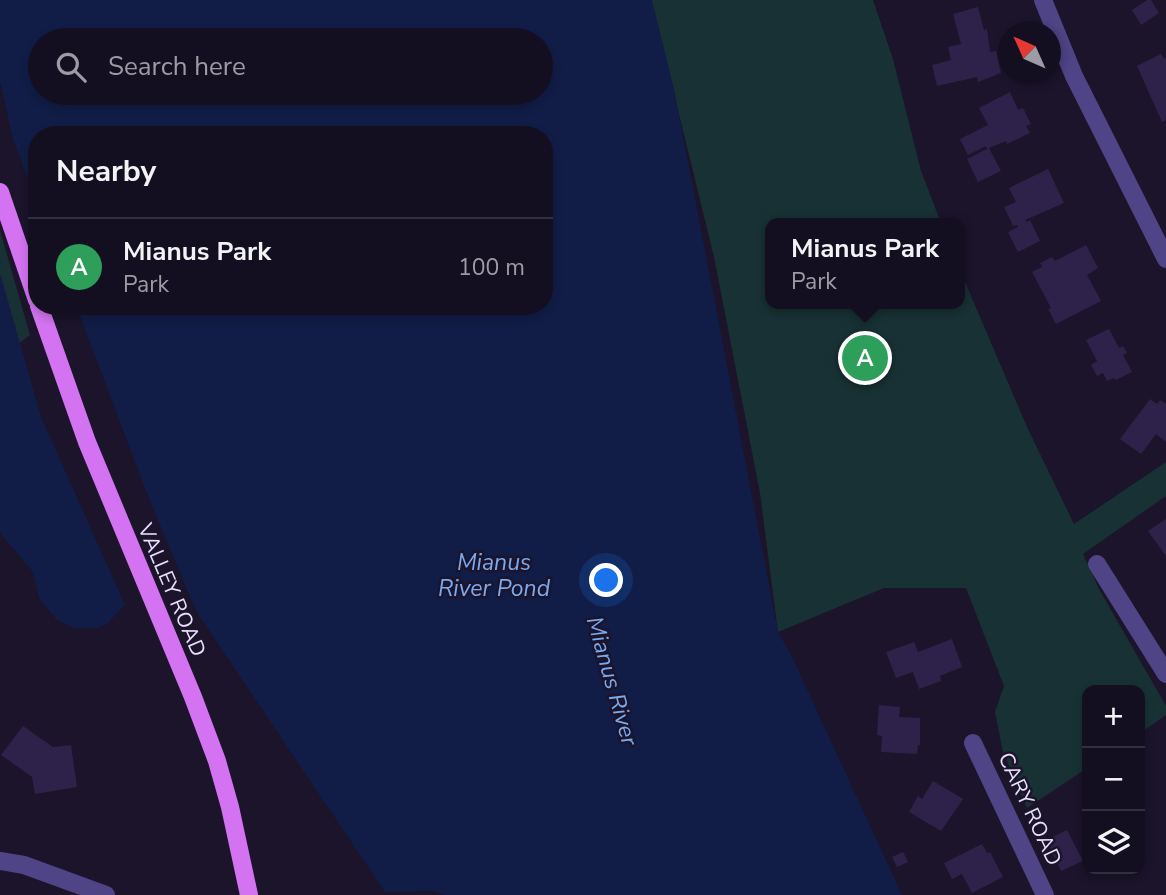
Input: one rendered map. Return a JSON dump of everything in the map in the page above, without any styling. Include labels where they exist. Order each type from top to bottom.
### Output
[{"type":"main road","points":[[0,192],[28,274]]},
{"type":"main road","name":"VALLEY ROAD","points":[[42,315],[97,467],[217,761],[249,895]]},
{"type":"street","points":[[1043,0],[1074,76],[1166,260]]},
{"type":"street","points":[[1097,564],[1166,674]]},
{"type":"street","name":"CARY ROAD","points":[[973,743],[1045,895]]},
{"type":"street","points":[[0,861],[24,865],[106,895]]},
{"type":"green space","points":[[651,0],[873,0],[893,59],[921,171],[939,218],[765,218],[765,309],[965,309],[965,282],[1027,427],[1074,524],[1166,462],[1166,496],[1083,554],[1099,589],[1166,706],[1166,715],[1145,730],[1145,685],[1082,685],[1082,771],[1027,808],[1003,752],[995,712],[1004,686],[966,588],[884,588],[778,632],[760,493],[714,257]]},
{"type":"green space","points":[[0,230],[30,335],[0,358]]},
{"type":"water","name":"Mianus River Pond","points":[[0,0],[652,0],[674,89],[778,632],[902,895],[445,895],[434,891],[385,892],[196,611],[150,501],[79,315],[553,315],[553,126],[28,126],[28,179],[13,139],[0,81]]},
{"type":"water","points":[[0,273],[41,417],[125,605],[108,623],[99,628],[73,628],[56,619],[39,598],[33,572],[0,533]]},
{"type":"building","points":[[1151,0],[1159,13],[1141,25],[1132,10]]},
{"type":"building","points":[[978,7],[984,30],[987,29],[990,52],[996,51],[998,74],[978,82],[977,77],[937,86],[932,65],[951,60],[948,47],[961,44],[953,14]]},
{"type":"building","points":[[1161,54],[1166,58],[1166,120],[1162,122],[1137,66]]},
{"type":"building","points":[[1010,92],[1018,110],[1023,108],[1031,124],[1026,126],[1030,133],[1007,144],[1006,141],[989,148],[1001,171],[978,182],[967,159],[987,149],[986,146],[968,155],[960,139],[988,125],[979,108]]},
{"type":"building","points":[[1048,169],[1064,203],[1025,220],[1030,220],[1040,241],[1018,252],[1008,232],[1018,227],[1013,226],[1004,207],[1016,202],[1009,188]]},
{"type":"building","points":[[1086,245],[1098,268],[1087,275],[1101,301],[1056,324],[1048,309],[1051,308],[1032,272],[1042,267],[1040,263],[1052,257],[1055,261]]},
{"type":"building","points":[[1109,329],[1119,348],[1123,346],[1127,353],[1123,355],[1132,372],[1116,380],[1114,378],[1107,381],[1103,373],[1097,376],[1091,365],[1097,361],[1086,340]]},
{"type":"building","points":[[1150,399],[1157,404],[1160,400],[1166,404],[1166,442],[1156,434],[1141,454],[1120,439]]},
{"type":"building","points":[[1166,519],[1166,556],[1148,531]]},
{"type":"building","points":[[952,639],[962,667],[940,676],[941,681],[919,689],[913,672],[896,678],[886,652],[914,642],[918,652]]},
{"type":"building","points":[[879,705],[900,707],[899,717],[920,718],[920,745],[917,754],[881,752],[882,736],[877,735]]},
{"type":"building","points":[[23,726],[53,747],[71,745],[77,787],[35,794],[32,777],[1,755]]},
{"type":"building","points":[[933,781],[963,799],[941,831],[909,812],[918,796],[922,799]]},
{"type":"building","points":[[1067,830],[1082,861],[1061,871],[1046,840]]},
{"type":"building","points":[[982,844],[987,853],[990,852],[1003,877],[972,893],[962,874],[952,879],[944,863]]},
{"type":"building","points":[[903,852],[908,862],[897,867],[892,857]]},
{"type":"place","name":"Mianus Park","points":[[865,358]]},
{"type":"water label","name":"Mianus River","points":[[612,681]]}]
